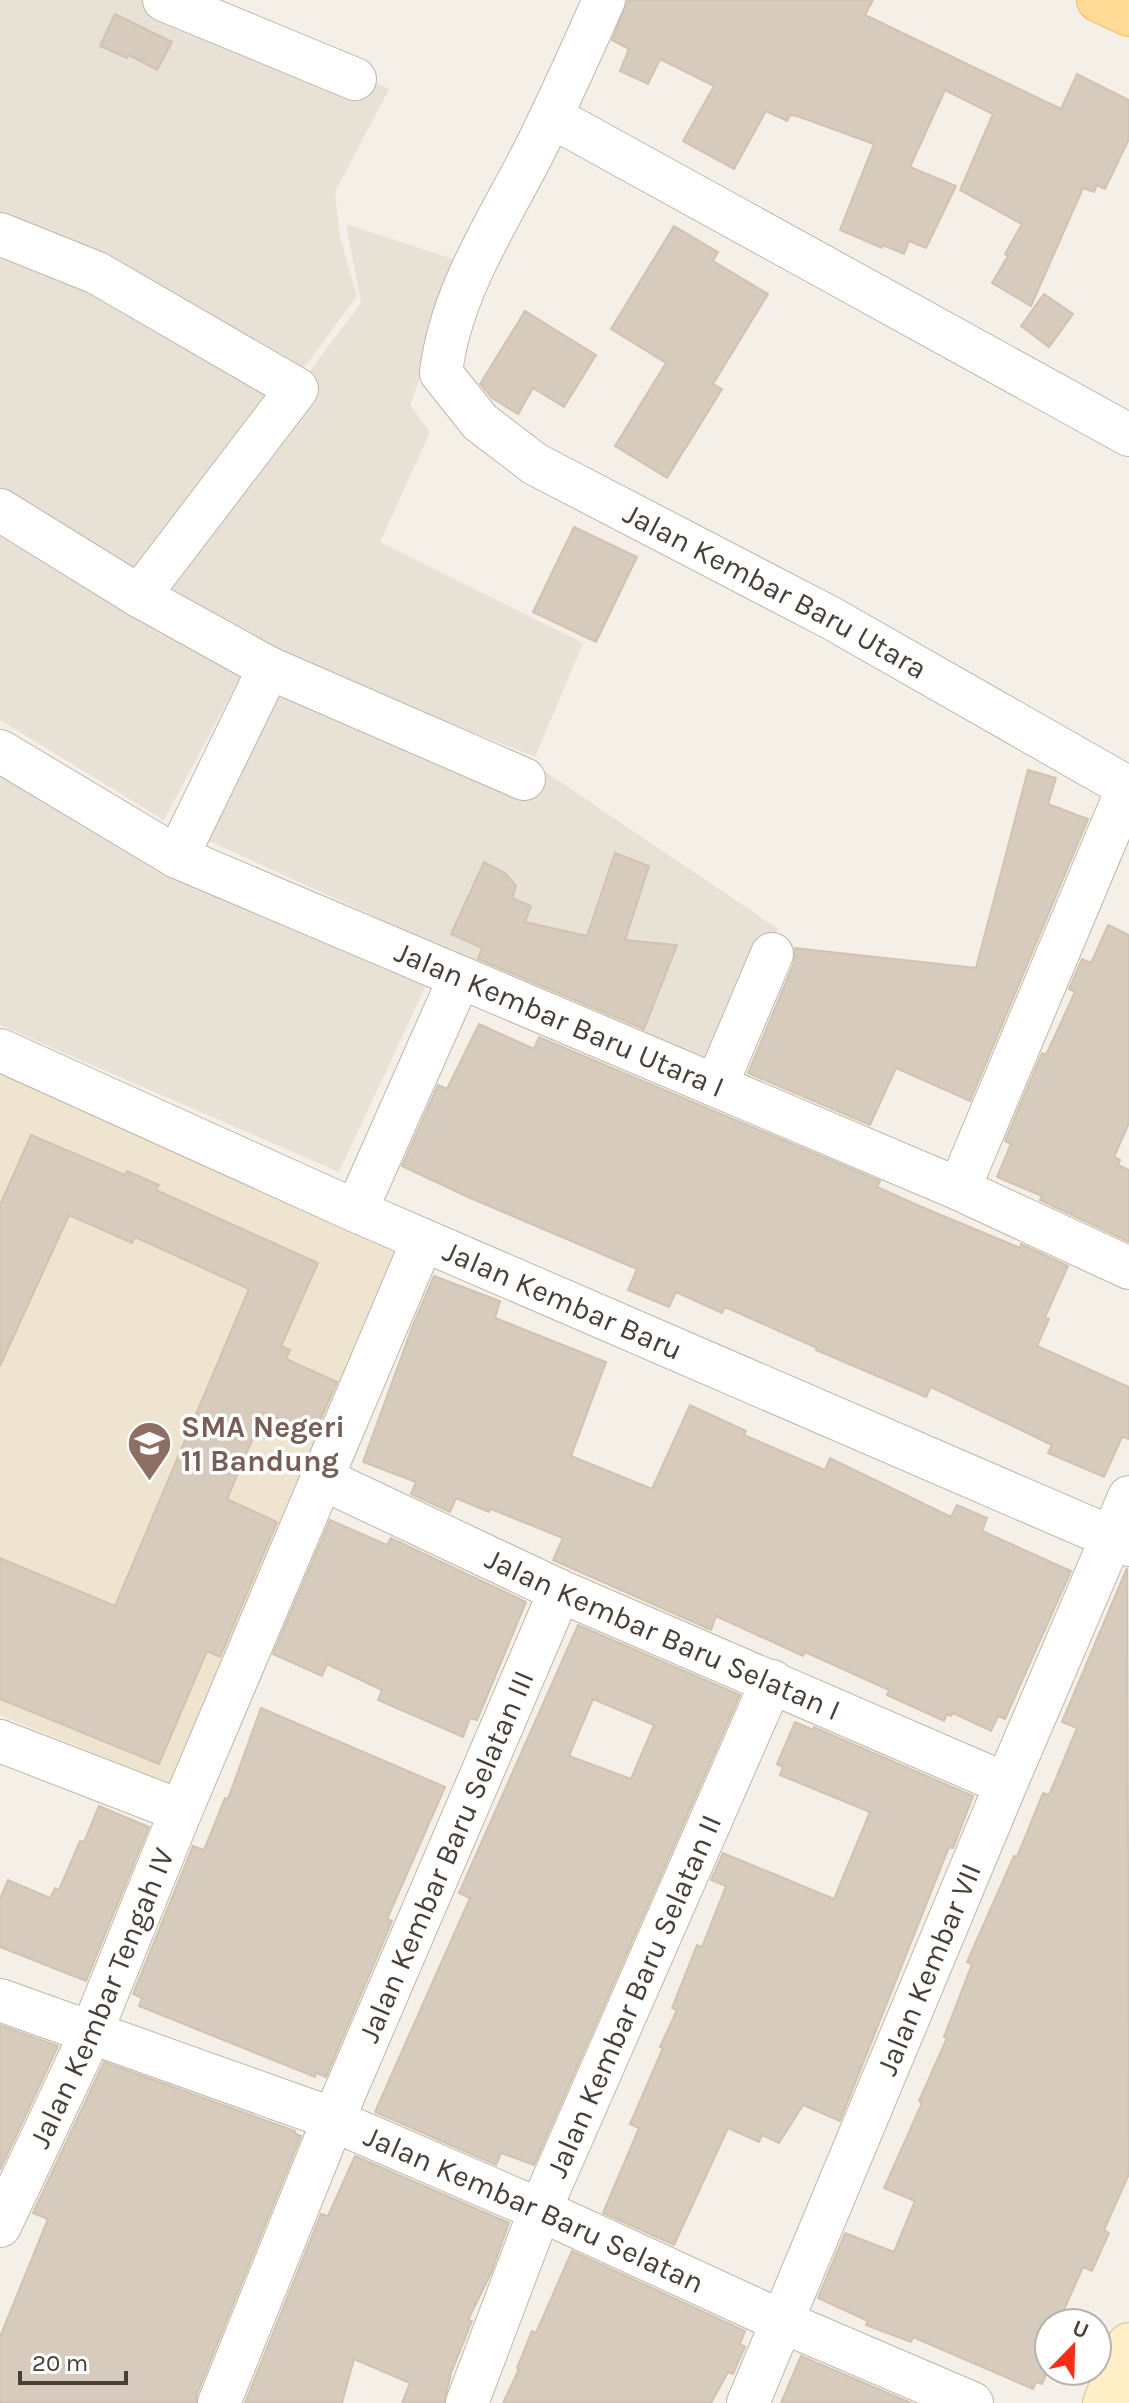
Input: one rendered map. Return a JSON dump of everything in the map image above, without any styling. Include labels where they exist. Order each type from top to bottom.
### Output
[{"type":"main road","points":[[1099,0],[1129,14]]},
{"type":"main road","points":[[1105,2403],[1129,2345]]},
{"type":"street","points":[[164,0],[355,79]]},
{"type":"street","points":[[604,0],[552,117],[1129,435]]},
{"type":"street","name":"Jalan Kembar Baru Utara","points":[[552,117],[458,300],[445,340],[441,373],[480,422],[535,464],[831,618],[1129,787]]},
{"type":"street","points":[[0,234],[97,273],[297,389],[139,596]]},
{"type":"street","points":[[0,510],[139,596],[269,668],[524,779]]},
{"type":"street","points":[[177,857],[269,668]]},
{"type":"street","name":"Jalan Kembar Baru Utara I","points":[[0,751],[177,857],[959,1189],[1129,1268]]},
{"type":"street","points":[[959,1189],[1129,787]]},
{"type":"street","points":[[716,1086],[772,954]]},
{"type":"street","points":[[356,1211],[459,979]]},
{"type":"street","name":"Jalan Kembar Baru","points":[[0,1050],[356,1211],[1121,1541]]},
{"type":"street","name":"Jalan Kembar Tengah IV","points":[[0,2226],[91,2033],[181,1811],[423,1240]]},
{"type":"street","name":"Jalan Kembar Baru Selatan I","points":[[321,1478],[560,1591],[1006,1784]]},
{"type":"street","points":[[1121,1541],[1129,1497]]},
{"type":"street","name":"Jalan Kembar VII","points":[[748,2403],[1006,1784],[1121,1541]]},
{"type":"street","name":"Jalan Kembar Baru Selatan III","points":[[219,2403],[333,2120],[560,1591]]},
{"type":"street","name":"Jalan Kembar Baru Selatan II","points":[[467,2403],[540,2210],[772,1681]]},
{"type":"street","points":[[0,1741],[181,1811]]},
{"type":"street","name":"Jalan Kembar Baru Selatan","points":[[0,2000],[333,2120],[540,2210],[783,2322],[972,2403]]},
{"type":"shaded area","points":[[0,0],[212,0],[389,89],[335,192],[340,238],[357,296],[301,372],[0,224]]},
{"type":"shaded area","points":[[346,224],[462,262],[410,405],[430,432],[380,542],[583,643],[535,757],[238,639],[0,488],[0,238],[303,380],[361,303]]},
{"type":"shaded area","points":[[0,515],[245,668],[164,820],[0,720]]},
{"type":"shaded area","points":[[278,678],[507,796],[525,758],[778,929],[702,1066],[198,836]]},
{"type":"shaded area","points":[[0,766],[430,977],[339,1172],[0,1025]]},
{"type":"shaded area","name":"SMA Negeri 11 Bandung","points":[[0,1073],[399,1250],[171,1785],[0,1715]]},
{"type":"building","points":[[628,0],[873,0],[865,15],[1061,109],[1077,74],[1129,100],[1129,139],[1105,189],[1097,185],[1094,192],[1083,188],[1031,306],[992,283],[1022,224],[960,190],[993,114],[945,90],[910,167],[956,186],[926,248],[909,241],[904,254],[883,245],[882,248],[840,230],[874,144],[797,116],[790,115],[787,121],[766,111],[734,169],[683,141],[714,86],[660,59],[648,84],[620,71],[629,49],[612,40]]},
{"type":"building","points":[[115,14],[172,42],[157,70],[129,55],[127,58],[100,46]]},
{"type":"building","points":[[674,226],[718,252],[713,261],[768,294],[713,384],[722,389],[667,478],[615,446],[666,363],[611,329]]},
{"type":"building","points":[[1044,294],[1073,314],[1049,347],[1021,326]]},
{"type":"building","points":[[525,311],[596,355],[564,407],[533,388],[518,414],[492,398],[480,384]]},
{"type":"building","points":[[574,527],[637,557],[596,642],[533,612]]},
{"type":"building","points":[[1028,770],[1056,778],[1048,804],[1088,819],[970,1101],[896,1068],[870,1125],[748,1073],[794,963],[795,948],[976,968]]},
{"type":"building","points":[[615,853],[649,866],[625,940],[677,945],[644,1029],[478,959],[482,948],[451,934],[484,862],[505,873],[516,886],[512,898],[531,906],[525,922],[587,936]]},
{"type":"building","points":[[1108,925],[1129,935],[1129,1123],[1114,1157],[1120,1160],[1118,1165],[1129,1170],[1129,1242],[1040,1200],[1042,1196],[997,1177],[1011,1144],[1005,1141],[1042,1053],[1046,1055],[1075,992],[1069,989],[1082,959],[1091,963]]},
{"type":"building","points":[[479,1024],[534,1049],[539,1037],[880,1181],[877,1187],[917,1205],[1020,1248],[1021,1244],[1068,1266],[1045,1317],[1049,1319],[1037,1346],[1129,1387],[1129,1439],[1122,1437],[1104,1477],[1048,1453],[1052,1445],[931,1387],[926,1397],[725,1307],[722,1313],[676,1292],[669,1307],[628,1290],[637,1269],[402,1166],[438,1085],[447,1089]]},
{"type":"building","points":[[31,1135],[125,1175],[127,1171],[159,1185],[156,1190],[318,1263],[281,1346],[290,1350],[286,1359],[337,1382],[314,1434],[264,1412],[227,1499],[277,1522],[220,1657],[207,1651],[159,1764],[0,1699],[0,1558],[115,1606],[249,1289],[135,1237],[132,1243],[69,1215],[0,1366],[0,1205]]},
{"type":"building","points":[[434,1276],[500,1301],[495,1318],[606,1362],[571,1456],[652,1489],[690,1405],[746,1431],[744,1435],[825,1470],[830,1458],[951,1517],[957,1505],[987,1518],[982,1531],[1071,1571],[1005,1719],[998,1716],[991,1731],[953,1713],[951,1716],[947,1714],[944,1721],[887,1695],[889,1690],[805,1652],[803,1656],[716,1616],[711,1630],[553,1560],[563,1538],[456,1498],[450,1512],[411,1494],[416,1482],[363,1462]]},
{"type":"building","points":[[330,1520],[387,1545],[391,1538],[526,1602],[477,1720],[470,1718],[463,1737],[378,1700],[382,1690],[327,1664],[322,1676],[273,1654]]},
{"type":"building","points":[[1127,1568],[1129,2174],[1104,2230],[1109,2233],[1092,2271],[1083,2267],[1065,2307],[1033,2307],[1033,2389],[913,2337],[911,2342],[866,2325],[868,2321],[818,2298],[845,2233],[894,2252],[915,2201],[884,2188],[947,2038],[944,2037],[972,1964],[967,1962],[1014,1856],[1017,1857],[1043,1793],[1049,1795],[1077,1728],[1062,1722]]},
{"type":"building","points":[[578,1625],[740,1695],[534,2165],[501,2153],[496,2165],[375,2112],[470,1898],[459,1893]],"holes":[[[593,1699],[654,1725],[631,1779],[569,1756]]]},
{"type":"building","points":[[261,1708],[445,1787],[387,1919],[392,1921],[326,2077],[316,2073],[315,2077],[139,2006],[142,1998],[133,1994],[193,1846],[204,1850],[225,1798],[228,1799]]},
{"type":"building","points":[[795,1722],[813,1730],[814,1727],[973,1796],[953,1848],[949,1847],[840,2121],[803,2105],[779,2143],[762,2135],[759,2142],[728,2128],[674,2245],[603,2213],[639,2128],[630,2124],[677,2010],[672,2008],[697,1945],[702,1947],[726,1886],[711,1880],[723,1853],[834,1899],[870,1812],[780,1775],[783,1767],[777,1764]]},
{"type":"building","points":[[99,1806],[149,1827],[86,1981],[0,1947],[0,1899],[8,1880],[50,1898],[55,1888],[59,1890]]},
{"type":"building","points":[[0,2025],[58,2046],[0,2170]]},
{"type":"building","points":[[104,2062],[295,2131],[301,2136],[196,2403],[0,2403],[0,2337],[48,2219],[33,2213]]},
{"type":"building","points":[[355,2156],[509,2223],[491,2273],[468,2320],[472,2321],[451,2373],[444,2403],[402,2403],[410,2383],[354,2359],[342,2403],[245,2403],[321,2214],[328,2216]]},
{"type":"building","points":[[572,2251],[745,2331],[740,2344],[745,2347],[733,2374],[728,2372],[711,2403],[503,2403],[532,2331],[536,2333]]},
{"type":"building","points":[[801,2356],[911,2403],[781,2403]]},
{"type":"place","name":"SMA Negeri 11 Bandung","points":[[150,1483]]}]
